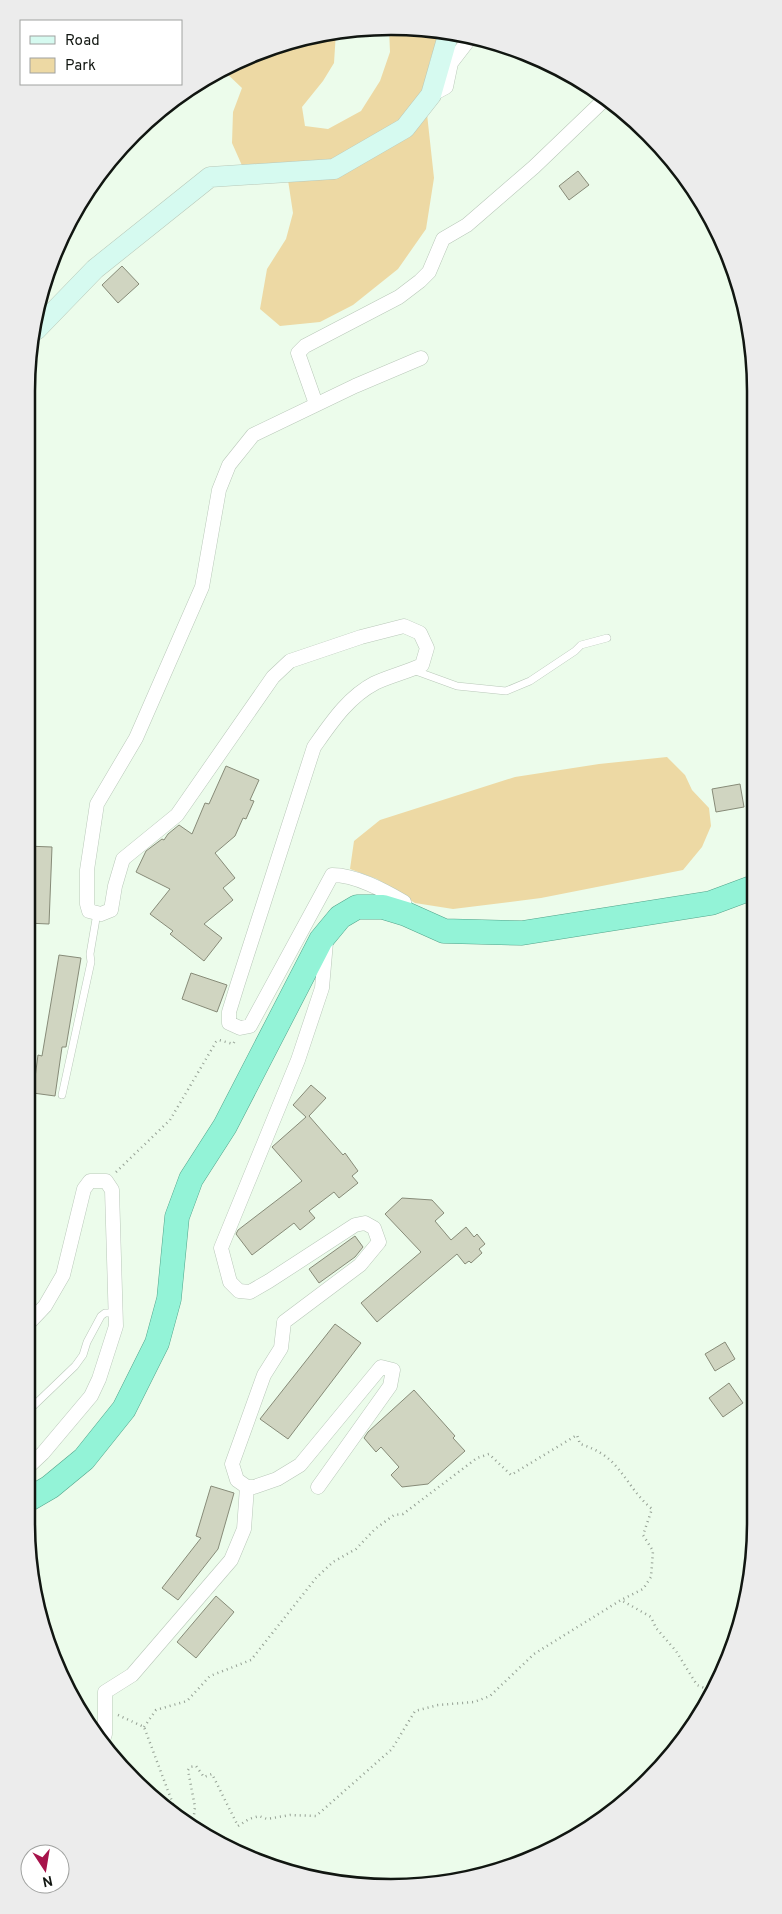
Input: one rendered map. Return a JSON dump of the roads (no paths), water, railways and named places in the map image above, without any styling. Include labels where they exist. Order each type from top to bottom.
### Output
[{"type":"highway","points":[[35,1496],[50,1488],[84,1459],[124,1409],[157,1343],[169,1299],[177,1217],[191,1179],[225,1126],[321,940],[340,917],[357,907],[384,907],[406,914],[444,931],[522,933],[711,903],[747,890]]},
{"type":"main road","points":[[42,324],[95,269],[210,178],[334,169],[405,128],[431,96],[447,40]]},
{"type":"street","points":[[431,96],[446,87],[451,63],[466,43]]},
{"type":"street","points":[[316,404],[298,353],[305,346],[399,297],[420,281],[429,272],[443,239],[467,225],[534,167],[600,103]]},
{"type":"street","points":[[406,914],[404,902],[389,894],[344,875],[332,875],[250,1026],[240,1028],[229,1023],[229,1012],[314,747],[332,720],[349,703],[374,684],[422,665],[427,648],[420,633],[404,626],[362,637],[290,661],[273,677],[177,815],[123,859],[114,886],[111,910],[100,914],[89,912],[87,904],[87,870],[97,804],[136,738],[202,587],[219,490],[229,465],[253,435],[316,404],[421,358]]},
{"type":"street","points":[[318,1487],[390,1386],[393,1370],[381,1367],[300,1464],[277,1479],[254,1487],[247,1487],[236,1480],[232,1464],[264,1374],[281,1348],[284,1322],[360,1265],[379,1242],[374,1228],[365,1223],[356,1225],[250,1292],[239,1291],[230,1282],[221,1248],[298,1060],[322,988],[327,934]]},
{"type":"street","points":[[35,1317],[45,1306],[63,1274],[84,1189],[90,1181],[106,1181],[112,1190],[116,1326],[99,1379],[91,1396],[44,1453],[35,1461]]},
{"type":"street","points":[[105,1734],[105,1692],[132,1675],[230,1560],[244,1529],[247,1487]]},
{"type":"lane","points":[[413,669],[457,686],[506,691],[530,681],[581,645],[607,638]]},
{"type":"lane","points":[[62,1095],[91,962],[90,954],[97,913]]},
{"type":"lane","points":[[35,1404],[75,1366],[83,1355],[87,1342],[101,1316],[115,1313]]}]
